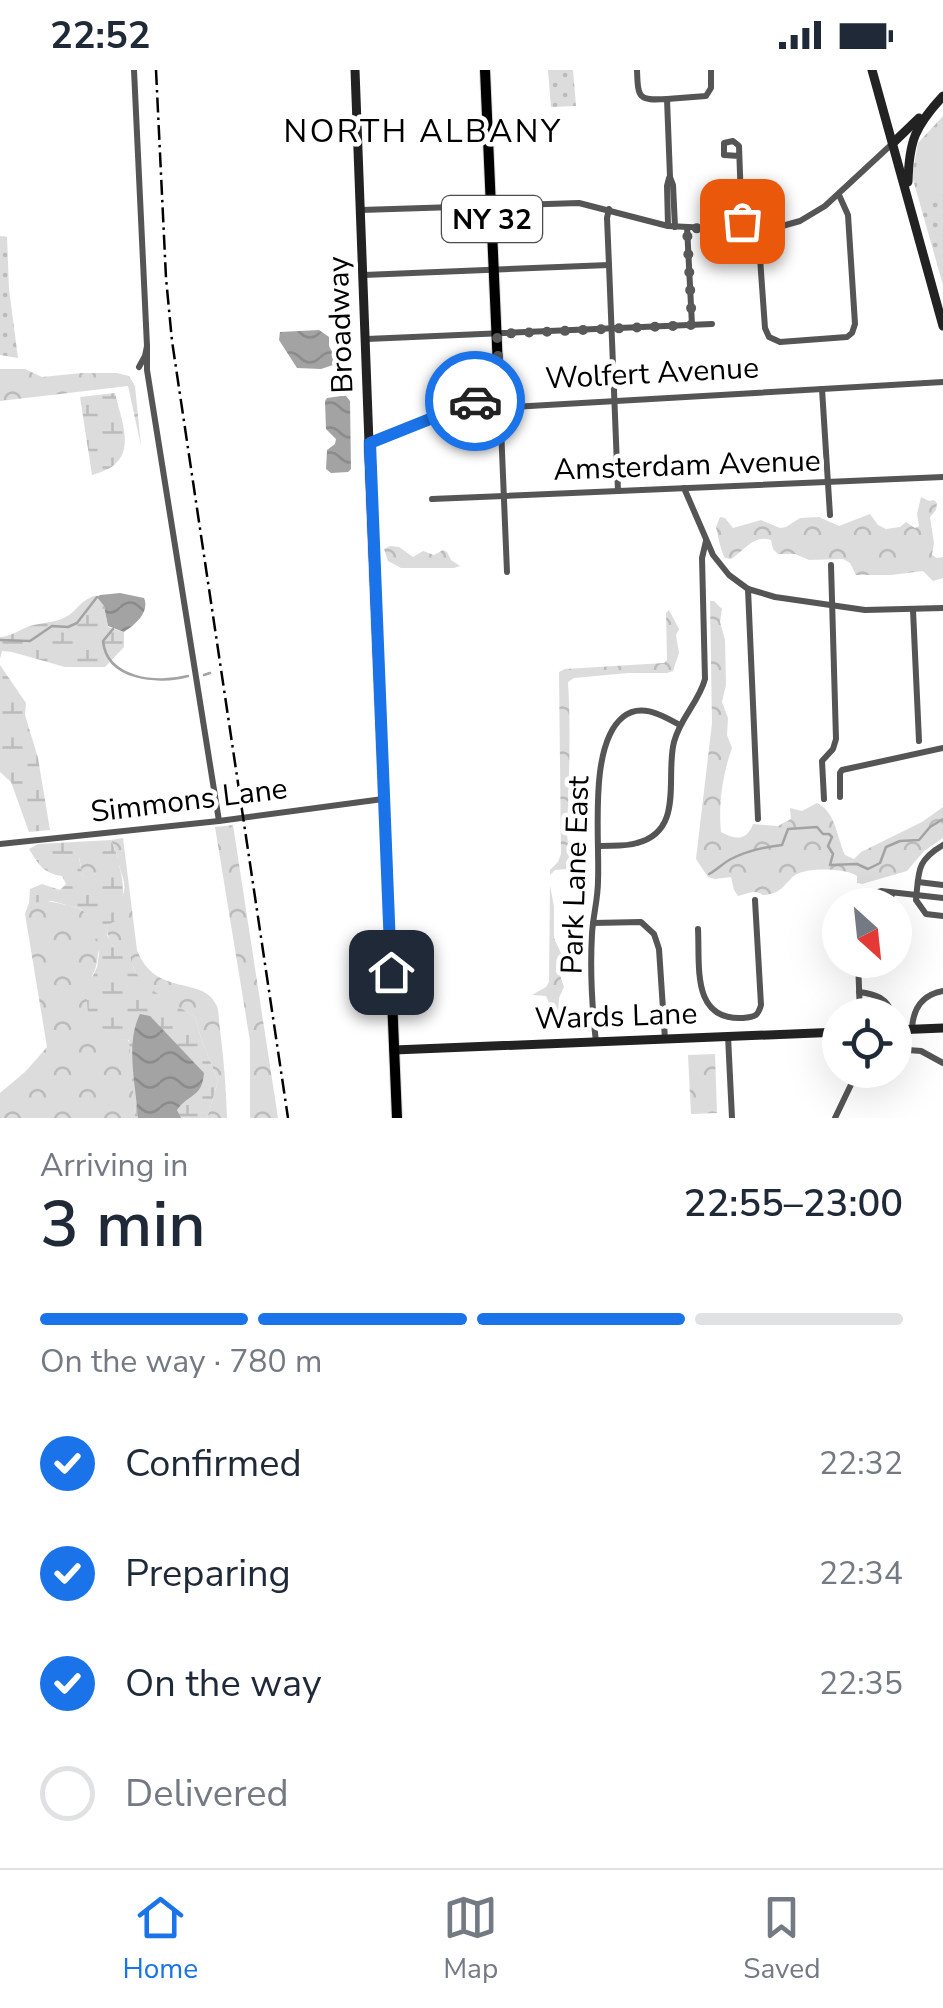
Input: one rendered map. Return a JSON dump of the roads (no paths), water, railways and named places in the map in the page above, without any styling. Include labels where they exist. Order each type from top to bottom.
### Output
[{"type":"main road","name":"NY 32","points":[[485,70],[498,368]]},
{"type":"main road","points":[[450,410],[488,393],[498,368]]},
{"type":"main road","name":"Wolfert Avenue","points":[[370,443],[450,410]]},
{"type":"main road","name":"Broadway","points":[[370,443],[397,1118]]},
{"type":"street","points":[[134,70],[147,370],[219,821]]},
{"type":"street","name":"Broadway","points":[[354,70],[370,443]]},
{"type":"street","points":[[636,70],[638,90],[648,100],[706,96],[711,88],[711,70]]},
{"type":"street","points":[[872,70],[943,326]]},
{"type":"street","points":[[361,210],[580,202],[687,228],[782,227],[820,210],[839,195],[943,96]]},
{"type":"street","points":[[907,195],[910,148],[920,124],[943,96]]},
{"type":"street","points":[[667,100],[670,177],[666,186],[671,226]]},
{"type":"street","points":[[739,156],[742,230]]},
{"type":"street","points":[[758,230],[764,328],[768,337],[780,342],[846,337],[854,326],[852,268],[848,216],[839,195]]},
{"type":"street","points":[[609,209],[618,491]]},
{"type":"street","points":[[687,228],[692,325]]},
{"type":"street","points":[[364,274],[608,265]]},
{"type":"street","points":[[366,340],[712,324]]},
{"type":"street","points":[[139,367],[147,346]]},
{"type":"street","points":[[498,368],[507,572]]},
{"type":"street","name":"Wolfert Avenue","points":[[450,410],[943,382]]},
{"type":"street","points":[[822,389],[830,514]]},
{"type":"street","name":"Amsterdam Avenue","points":[[432,498],[943,477]]},
{"type":"street","points":[[684,488],[706,542],[722,568],[748,589],[775,597],[870,611],[943,608]]},
{"type":"street","points":[[598,846],[650,838],[662,827],[670,808],[671,754],[680,725],[705,679],[702,558],[706,542]]},
{"type":"street","points":[[824,799],[822,760],[833,749],[836,739],[830,565]]},
{"type":"street","points":[[748,589],[758,819]]},
{"type":"street","points":[[913,610],[919,741]]},
{"type":"street","name":"Park Lane East","points":[[596,1042],[592,951],[598,885],[599,778],[606,749],[623,716],[642,710],[680,725]]},
{"type":"street","points":[[840,798],[842,770],[943,748]]},
{"type":"street","name":"Simmons Lane","points":[[0,844],[219,821],[383,798]]},
{"type":"street","points":[[943,845],[923,860],[916,896],[926,914],[943,916]]},
{"type":"street","points":[[918,882],[943,884]]},
{"type":"street","points":[[912,895],[943,898]]},
{"type":"street","points":[[698,929],[701,984],[712,1010],[728,1018],[754,1016],[761,1008],[755,900]]},
{"type":"street","points":[[593,923],[641,922],[652,930],[661,961],[665,1039]]},
{"type":"street","points":[[859,978],[859,998]]},
{"type":"street","points":[[943,990],[922,1001],[912,1029],[943,1028]]},
{"type":"street","points":[[859,992],[882,998]]},
{"type":"street","points":[[728,1018],[732,1118]]},
{"type":"street","name":"Wards Lane","points":[[394,1050],[822,1033]]},
{"type":"street","points":[[912,1050],[943,1063]]},
{"type":"street","points":[[835,1118],[849,1088]]},
{"type":"water","points":[[319,330],[329,337],[336,359],[333,365],[297,368],[279,340],[280,332]]},
{"type":"water","points":[[346,396],[350,401],[351,469],[331,473],[326,469],[327,450],[336,439],[326,429],[325,401]]},
{"type":"water","points":[[120,593],[144,598],[145,603],[140,618],[124,632],[108,626],[104,606],[97,597]]},
{"type":"water","points":[[140,1014],[150,1016],[204,1073],[198,1091],[177,1110],[181,1118],[138,1118],[132,1051]]},
{"type":"waterway","points":[[0,640],[30,641],[52,626],[68,627],[77,623],[97,597]]},
{"type":"waterway","points":[[113,629],[103,641],[107,654],[124,671],[149,679],[188,676]]},
{"type":"waterway","points":[[204,675],[210,673]]},
{"type":"waterway","points":[[709,874],[743,854],[782,845],[788,829],[817,827],[832,837],[828,846],[833,854],[830,865],[857,864],[868,869],[880,863],[886,847],[919,840],[943,819]]},
{"type":"railway","points":[[156,70],[172,341],[288,1118]]},
{"type":"district","name":"NORTH ALBANY","points":[[423,131]]}]
